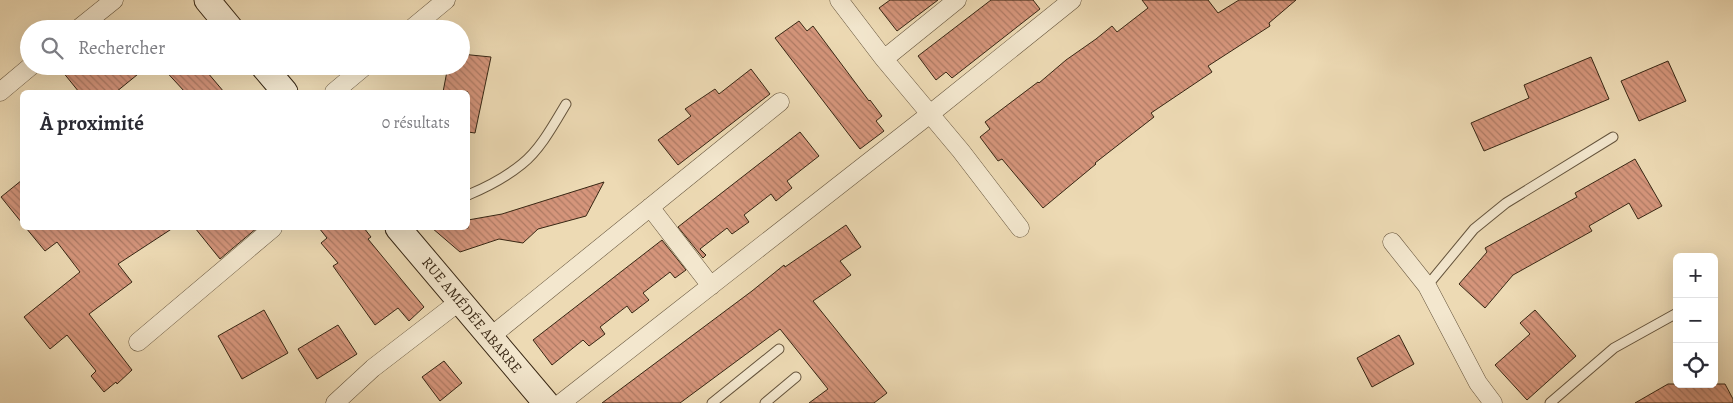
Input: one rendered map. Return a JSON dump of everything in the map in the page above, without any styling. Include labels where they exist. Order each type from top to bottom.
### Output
[{"type":"street","points":[[89,20],[114,0]]},
{"type":"street","points":[[207,0],[224,20]]},
{"type":"street","points":[[422,20],[446,0]]},
{"type":"street","points":[[839,0],[884,59],[961,151],[1020,228]]},
{"type":"street","points":[[884,59],[957,0]]},
{"type":"street","points":[[570,400],[1072,0]]},
{"type":"street","points":[[0,92],[21,75]]},
{"type":"street","points":[[271,75],[283,90]]},
{"type":"street","points":[[336,90],[354,75]]},
{"type":"street","points":[[490,337],[780,102]]},
{"type":"street","points":[[650,207],[711,286]]},
{"type":"street","points":[[138,342],[272,230]]},
{"type":"street","name":"RUE AMÉDÉE ABARRE","points":[[400,230],[546,403]]},
{"type":"street","points":[[1392,242],[1427,286],[1478,383],[1492,403]]},
{"type":"street","points":[[335,403],[373,368],[460,301]]},
{"type":"lane","points":[[470,194],[489,186],[524,163],[546,137],[566,104]]},
{"type":"lane","points":[[1427,286],[1474,229],[1506,203],[1612,137]]},
{"type":"lane","points":[[1550,403],[1614,348],[1673,315]]},
{"type":"lane","points":[[712,403],[779,349]]},
{"type":"lane","points":[[765,403],[796,378]]},
{"type":"building","points":[[890,0],[938,0],[897,31],[879,8]]},
{"type":"building","points":[[991,0],[1033,0],[1040,9],[952,78],[946,72],[936,80],[918,56]]},
{"type":"building","points":[[1142,0],[1208,0],[1218,13],[1239,0],[1296,0],[1269,23],[1270,26],[1208,66],[1212,72],[1151,113],[1154,117],[1095,163],[1043,208],[1002,159],[998,161],[980,137],[990,129],[985,122],[1112,26],[1117,32],[1148,8]]},
{"type":"building","points":[[799,21],[807,31],[813,26],[882,116],[876,121],[884,131],[860,149],[775,38]]},
{"type":"building","points":[[470,55],[491,57],[475,133],[470,132],[470,90],[443,90],[446,75],[470,75]]},
{"type":"building","points":[[1591,57],[1609,99],[1484,151],[1471,123],[1529,98],[1524,85]]},
{"type":"building","points":[[1668,61],[1686,101],[1639,121],[1621,81]]},
{"type":"building","points":[[751,69],[770,94],[678,165],[658,140],[691,116],[685,109],[715,89],[719,94]]},
{"type":"building","points":[[65,75],[137,75],[118,90],[77,90]]},
{"type":"building","points":[[169,75],[210,75],[222,90],[183,90]]},
{"type":"building","points":[[800,132],[819,156],[787,181],[792,188],[776,201],[771,194],[744,215],[749,222],[732,234],[727,228],[700,249],[706,255],[703,258],[678,227]]},
{"type":"building","points":[[1635,159],[1662,206],[1638,219],[1629,203],[1589,226],[1592,231],[1513,275],[1485,308],[1459,284],[1487,252],[1485,248],[1577,197],[1575,193]]},
{"type":"building","points":[[20,182],[20,221],[1,197]]},
{"type":"building","points":[[604,182],[586,216],[538,229],[523,243],[499,239],[460,252],[434,230],[470,230],[470,220],[502,214]]},
{"type":"building","points":[[846,225],[861,247],[840,261],[851,275],[813,301],[887,393],[874,403],[809,403],[828,389],[780,329],[680,403],[602,403],[784,265],[785,267]]},
{"type":"building","points":[[28,230],[170,230],[118,264],[132,282],[89,314],[132,370],[117,384],[116,382],[104,392],[91,376],[96,371],[67,335],[50,349],[24,317],[80,272],[57,242],[45,251]]},
{"type":"building","points":[[197,230],[255,230],[220,259]]},
{"type":"building","points":[[321,230],[366,230],[371,237],[368,239],[424,307],[409,321],[398,308],[375,325],[333,266],[338,263],[321,243],[327,238]]},
{"type":"building","points":[[662,240],[686,270],[675,278],[670,272],[643,293],[649,300],[632,313],[627,306],[600,327],[605,334],[589,346],[583,340],[552,365],[533,340]]},
{"type":"building","points":[[264,310],[288,353],[242,379],[218,336]]},
{"type":"building","points":[[1535,310],[1576,356],[1527,400],[1495,365],[1530,334],[1520,323]]},
{"type":"building","points":[[338,325],[357,354],[317,379],[298,349]]},
{"type":"building","points":[[1399,335],[1414,364],[1372,387],[1357,358]]},
{"type":"building","points":[[444,361],[462,383],[440,401],[422,377]]},
{"type":"building","points":[[1668,384],[1673,384],[1673,388],[1718,388],[1718,384],[1725,384],[1733,399],[1733,403],[1635,403]]}]
